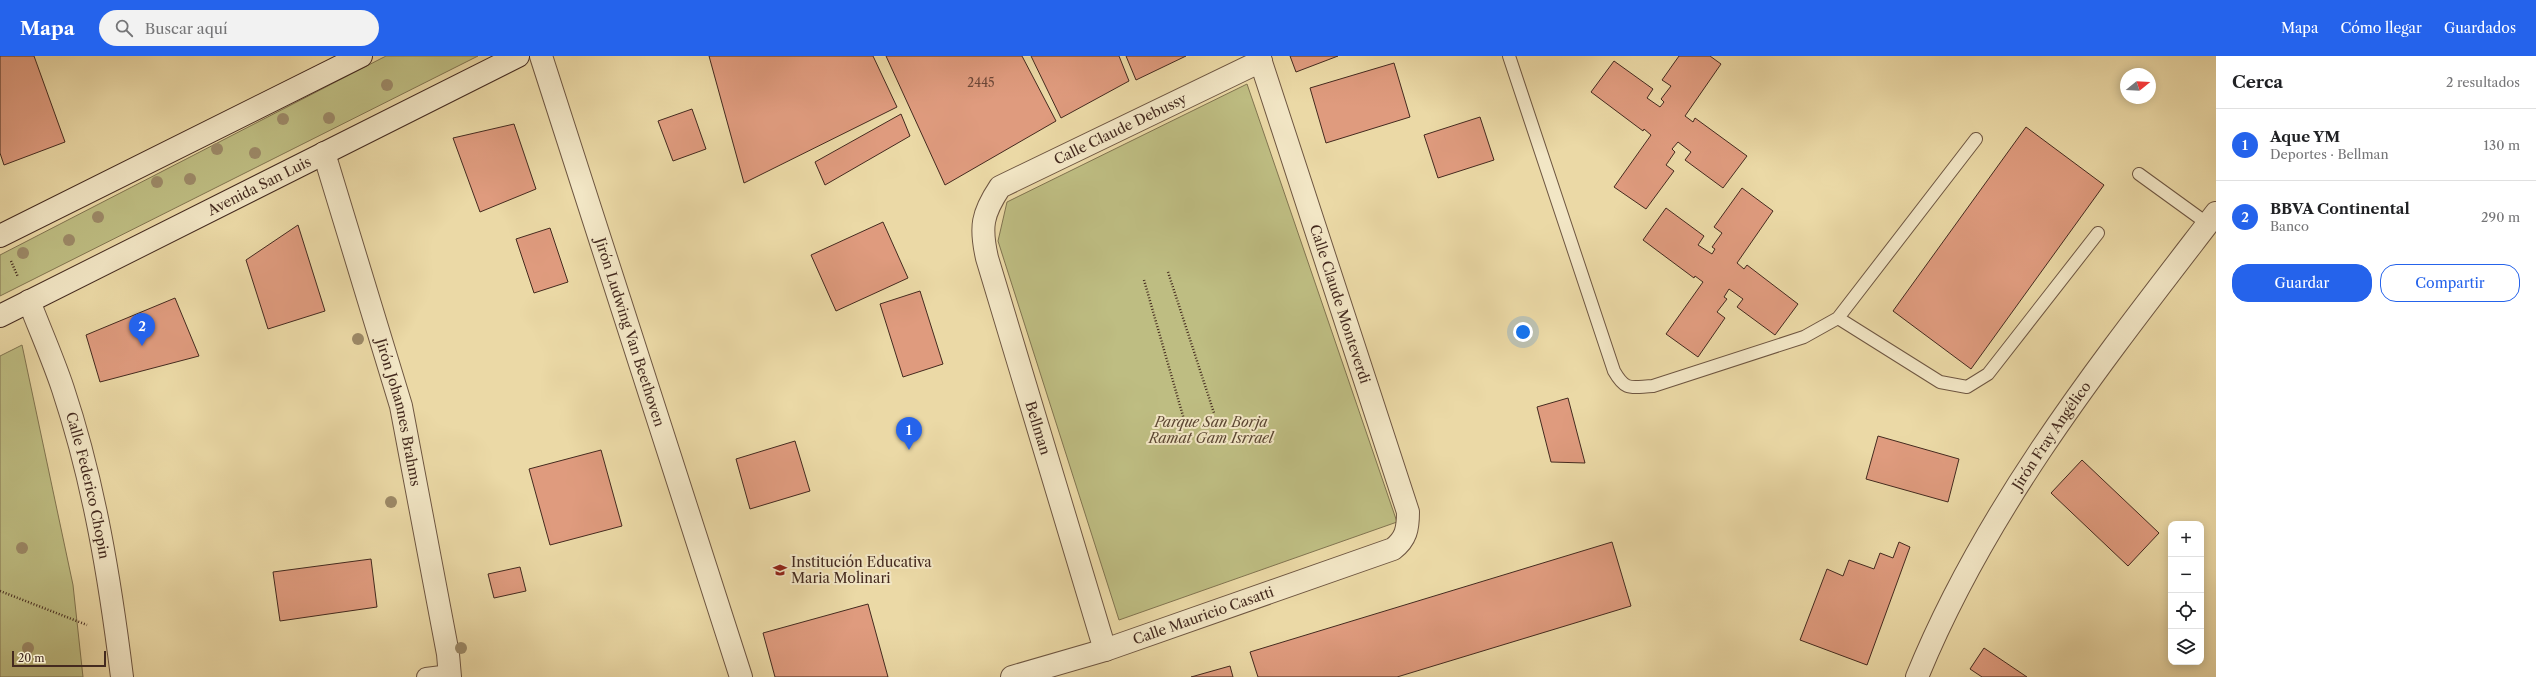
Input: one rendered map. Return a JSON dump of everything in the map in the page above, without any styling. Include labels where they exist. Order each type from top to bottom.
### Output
[{"type":"street","points":[[0,236],[361,56]]},
{"type":"street","name":"Avenida San Luis","points":[[0,316],[518,56]]},
{"type":"street","name":"Jirón Ludwing Van Beethoven","points":[[541,56],[717,609],[741,677]]},
{"type":"street","name":"Calle Claude Debussy","points":[[987,205],[1000,187],[1260,58]]},
{"type":"street","name":"Calle Claude Monteverdi","points":[[1260,58],[1408,512],[1408,524],[1403,541],[1393,549]]},
{"type":"street","name":"Jirón Johannes Brahms","points":[[324,153],[401,406],[448,654],[450,676]]},
{"type":"street","name":"Bellman","points":[[987,205],[982,231],[987,258],[1105,650]]},
{"type":"street","name":"Jirón Fray Angélico","points":[[1917,677],[1939,623],[2031,461],[2070,405],[2212,218]]},
{"type":"street","name":"Calle Federico Chopin","points":[[29,301],[63,388],[86,470],[103,545],[122,677]]},
{"type":"street","name":"Calle Mauricio Casatti","points":[[1012,677],[1105,650],[1393,549]]},
{"type":"street","name":"Jirón Ludwing Van Beethoven","points":[[717,609],[726,677]]},
{"type":"street","points":[[426,677],[450,676]]},
{"type":"lane","points":[[1508,56],[1614,370],[1622,384],[1628,388],[1654,386],[1804,337],[1838,318],[1976,140]]},
{"type":"lane","points":[[2139,174],[2212,218]]},
{"type":"lane","points":[[1838,318],[1940,382],[1967,387],[1988,374],[2098,233]]},
{"type":"path","points":[[0,236],[29,301]]},
{"type":"path","points":[[1168,272],[1214,413]]},
{"type":"path","points":[[1144,280],[1185,423]]},
{"type":"path","points":[[0,591],[93,628]]},
{"type":"green space","points":[[386,56],[478,56],[0,296],[0,255]]},
{"type":"green space","name":"Parque San Borja Ramat Gam Isrrael","points":[[1247,84],[1397,522],[1119,620],[998,241],[1007,202]]},
{"type":"green space","points":[[22,345],[73,585],[83,677],[0,677],[0,356]]},
{"type":"building","points":[[0,56],[34,56],[65,142],[4,165],[0,153]]},
{"type":"building","points":[[709,56],[873,56],[897,107],[744,183]]},
{"type":"building","points":[[886,56],[1022,56],[1056,121],[945,185]]},
{"type":"building","points":[[1031,56],[1119,56],[1129,81],[1061,118]]},
{"type":"building","points":[[1126,56],[1186,56],[1136,80]]},
{"type":"building","points":[[1290,56],[1338,56],[1296,72]]},
{"type":"building","points":[[1679,56],[1710,56],[1721,64],[1685,116],[1693,122],[1695,118],[1747,156],[1723,188],[1685,160],[1691,152],[1678,142],[1672,149],[1675,152],[1666,165],[1674,171],[1646,209],[1614,187],[1651,135],[1644,129],[1643,131],[1591,92],[1614,61],[1653,89],[1647,98],[1660,107],[1664,102],[1661,99],[1671,86],[1662,80]]},
{"type":"building","points":[[1394,63],[1410,117],[1326,143],[1310,88]]},
{"type":"building","points":[[692,109],[706,149],[673,161],[658,121]]},
{"type":"building","points":[[901,114],[910,136],[825,185],[815,162]]},
{"type":"building","points":[[1480,117],[1494,160],[1438,178],[1424,135]]},
{"type":"building","points":[[514,124],[536,189],[480,212],[453,138]]},
{"type":"building","points":[[2026,127],[2104,185],[1971,369],[1893,311]]},
{"type":"building","points":[[1742,188],[1773,211],[1737,263],[1744,269],[1747,265],[1798,304],[1775,335],[1737,307],[1743,299],[1729,289],[1724,297],[1727,299],[1717,312],[1725,318],[1698,357],[1666,334],[1703,282],[1695,276],[1694,278],[1643,240],[1666,208],[1704,236],[1698,245],[1712,254],[1715,249],[1712,247],[1722,233],[1714,227]]},
{"type":"building","points":[[883,222],[908,278],[836,311],[811,255]]},
{"type":"building","points":[[298,225],[325,311],[268,329],[246,260]]},
{"type":"building","points":[[550,228],[568,282],[534,293],[516,239]]},
{"type":"building","points":[[920,291],[943,364],[903,377],[880,304]]},
{"type":"building","points":[[175,298],[199,356],[100,382],[86,335]]},
{"type":"building","points":[[1568,398],[1585,463],[1551,462],[1537,407]]},
{"type":"building","points":[[1878,436],[1959,459],[1948,502],[1866,479]]},
{"type":"building","points":[[795,441],[810,491],[750,509],[736,459]]},
{"type":"building","points":[[601,450],[622,526],[550,545],[529,469]]},
{"type":"building","points":[[2082,460],[2159,533],[2128,566],[2051,493]]},
{"type":"building","points":[[1612,542],[1631,606],[1397,677],[1258,677],[1250,652]]},
{"type":"building","points":[[1899,542],[1910,547],[1867,665],[1800,640],[1827,569],[1843,576],[1849,560],[1874,569],[1880,553],[1893,558]]},
{"type":"building","points":[[371,559],[377,607],[280,621],[273,572]]},
{"type":"building","points":[[520,567],[526,591],[494,598],[488,574]]},
{"type":"building","points":[[868,604],[888,677],[775,677],[763,633]]},
{"type":"building","points":[[1984,648],[2027,677],[1982,677],[1970,669]]},
{"type":"building","points":[[1230,666],[1233,677],[1191,677]]},
{"type":"place","name":"BBVA Continental","points":[[142,346]]},
{"type":"place","name":"Aque YM","points":[[909,450]]},
{"type":"place","name":"Institución Educativa Maria Molinari","points":[[780,570]]}]
